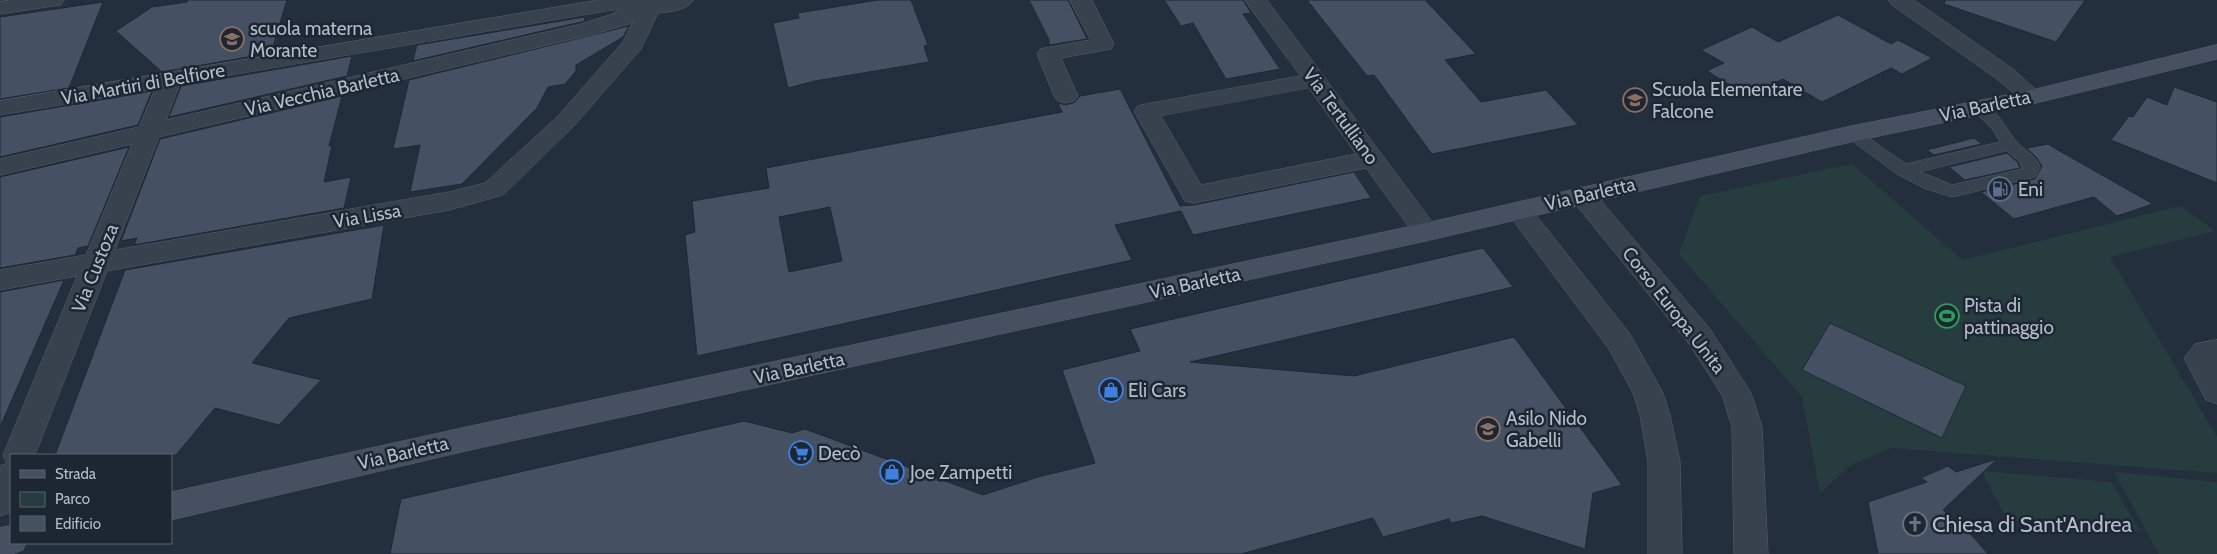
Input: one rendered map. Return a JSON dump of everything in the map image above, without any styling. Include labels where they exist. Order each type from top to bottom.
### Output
[{"type":"main road","name":"Via Barletta","points":[[172,506],[466,438],[1426,232],[1851,134],[2032,97],[2217,52]]},
{"type":"street","points":[[0,8],[53,0]]},
{"type":"street","name":"Via Martiri di Belfiore","points":[[0,108],[630,2],[665,6],[683,0]]},
{"type":"street","points":[[1066,96],[1048,54],[1103,44],[1082,0]]},
{"type":"street","name":"Via Tertulliano","points":[[1256,0],[1426,232]]},
{"type":"street","points":[[1900,0],[2006,74],[2032,97]]},
{"type":"street","name":"Via Vecchia Barletta","points":[[0,167],[586,29],[621,19],[630,2]]},
{"type":"street","name":"Via Lissa","points":[[0,280],[449,201],[494,189],[566,121],[633,44],[630,2]]},
{"type":"street","name":"Via Custoza","points":[[19,454],[170,80]]},
{"type":"street","points":[[1315,80],[1146,111],[1194,196],[1373,159]]},
{"type":"street","name":"Corso Europa Unita","points":[[1582,195],[1700,337],[1736,393],[1747,427],[1751,554]]},
{"type":"street","points":[[1519,211],[1620,342],[1648,393],[1655,415],[1664,462],[1665,554]]},
{"type":"street","points":[[2217,351],[2205,352],[2199,358],[2208,379],[2217,392]]},
{"type":"street","points":[[0,502],[10,477]]},
{"type":"lane","points":[[1851,134],[1903,170],[1930,184],[1952,191],[2029,173],[2031,167],[2028,159],[2010,145],[2000,126],[1978,107]]},
{"type":"lane","points":[[1903,170],[2010,145]]},
{"type":"green space","points":[[1852,164],[1962,260],[2180,206],[2215,231],[2110,257],[2217,437],[2217,473],[1892,448],[1851,465],[1820,493],[1802,397],[1679,254],[1700,196]]},
{"type":"green space","points":[[1982,471],[2111,482],[2140,531],[2007,520]]},
{"type":"green space","points":[[2114,472],[2217,482],[2217,554],[2159,554]]},
{"type":"building","points":[[188,0],[287,0],[271,53],[162,72],[116,31],[152,7],[187,2]]},
{"type":"building","points":[[878,0],[911,0],[928,45],[924,46],[929,62],[815,81],[788,88],[773,23],[799,18],[798,13]]},
{"type":"building","points":[[1029,0],[1068,0],[1087,39],[1049,45],[1049,40]]},
{"type":"building","points":[[1164,0],[1243,0],[1251,13],[1243,14],[1280,69],[1226,79],[1193,23],[1181,26]]},
{"type":"building","points":[[1307,0],[1425,0],[1476,54],[1445,60],[1481,102],[1546,90],[1578,125],[1432,154],[1374,75],[1367,76]]},
{"type":"building","points":[[1945,0],[2085,0],[2056,42],[1944,4]]},
{"type":"building","points":[[103,2],[69,88],[0,99],[0,17]]},
{"type":"building","points":[[1838,15],[1891,44],[1898,40],[1932,58],[1902,74],[1891,68],[1822,102],[1783,79],[1748,96],[1707,71],[1724,63],[1701,50],[1752,27],[1778,42]]},
{"type":"building","points":[[584,17],[585,21],[413,61],[417,45]]},
{"type":"building","points":[[629,26],[623,37],[576,65],[576,71],[565,84],[548,87],[537,108],[462,184],[410,192],[420,145],[393,149],[409,80]]},
{"type":"building","points":[[352,56],[347,76],[169,117],[181,86]]},
{"type":"building","points":[[2174,87],[2217,102],[2217,183],[2111,140],[2129,116],[2133,117],[2147,97],[2167,105]]},
{"type":"building","points":[[1120,89],[1180,206],[1194,205],[1354,172],[1371,198],[1193,235],[1181,211],[1115,225],[1132,260],[697,356],[685,235],[695,232],[692,201],[769,188],[766,168],[1062,112],[1058,103],[1066,105],[1075,102],[1080,96]],"holes":[[[830,207],[842,261],[789,272],[779,217]]]},
{"type":"building","points":[[152,91],[138,125],[0,157],[0,117]]},
{"type":"building","points":[[342,96],[329,146],[332,145],[324,182],[351,177],[344,208],[134,245],[137,238],[121,241],[160,139]]},
{"type":"building","points":[[1974,138],[1982,144],[1934,155],[1927,150]]},
{"type":"building","points":[[2048,144],[2153,204],[2117,216],[2094,197],[2014,219],[1981,192],[2035,179],[2042,166],[2027,148]]},
{"type":"building","points":[[129,147],[88,246],[78,248],[75,255],[0,268],[0,177]]},
{"type":"building","points":[[2007,153],[2018,163],[2020,168],[1965,180],[1949,167]]},
{"type":"building","points":[[384,225],[372,299],[289,318],[252,363],[321,380],[279,425],[215,408],[176,455],[55,454],[125,270]]},
{"type":"building","points":[[1483,248],[1513,287],[1190,362],[1354,376],[1514,337],[1622,485],[1593,493],[1585,549],[1482,516],[1451,523],[1449,519],[1383,537],[1373,518],[1241,554],[390,554],[401,499],[744,421],[792,433],[805,429],[983,495],[1038,477],[1095,463],[1062,370],[1140,351],[1130,329]]},
{"type":"building","points":[[64,280],[0,427],[0,292]]},
{"type":"building","points":[[1830,323],[1966,386],[1942,438],[1802,370]]},
{"type":"building","name":"Chiesa di Sant'Andrea","points":[[1997,459],[1943,510],[1967,530],[1988,554],[1878,554],[1868,502],[1927,482],[1921,478],[1948,466],[1956,472]]},
{"type":"place","name":"scuola materna Morante","points":[[232,39]]},
{"type":"place","name":"Scuola Elementare Falcone","points":[[1635,100]]},
{"type":"place","name":"Eni","points":[[2000,189]]},
{"type":"place","name":"Pista di pattinaggio","points":[[1947,316]]},
{"type":"place","name":"Eli Cars","points":[[1111,390]]},
{"type":"place","name":"Asilo Nido Gabelli","points":[[1488,429]]},
{"type":"place","name":"Decò","points":[[801,453]]},
{"type":"place","name":"Joe Zampetti","points":[[892,472]]},
{"type":"place","name":"Chiesa di Sant'Andrea","points":[[1915,524]]}]
